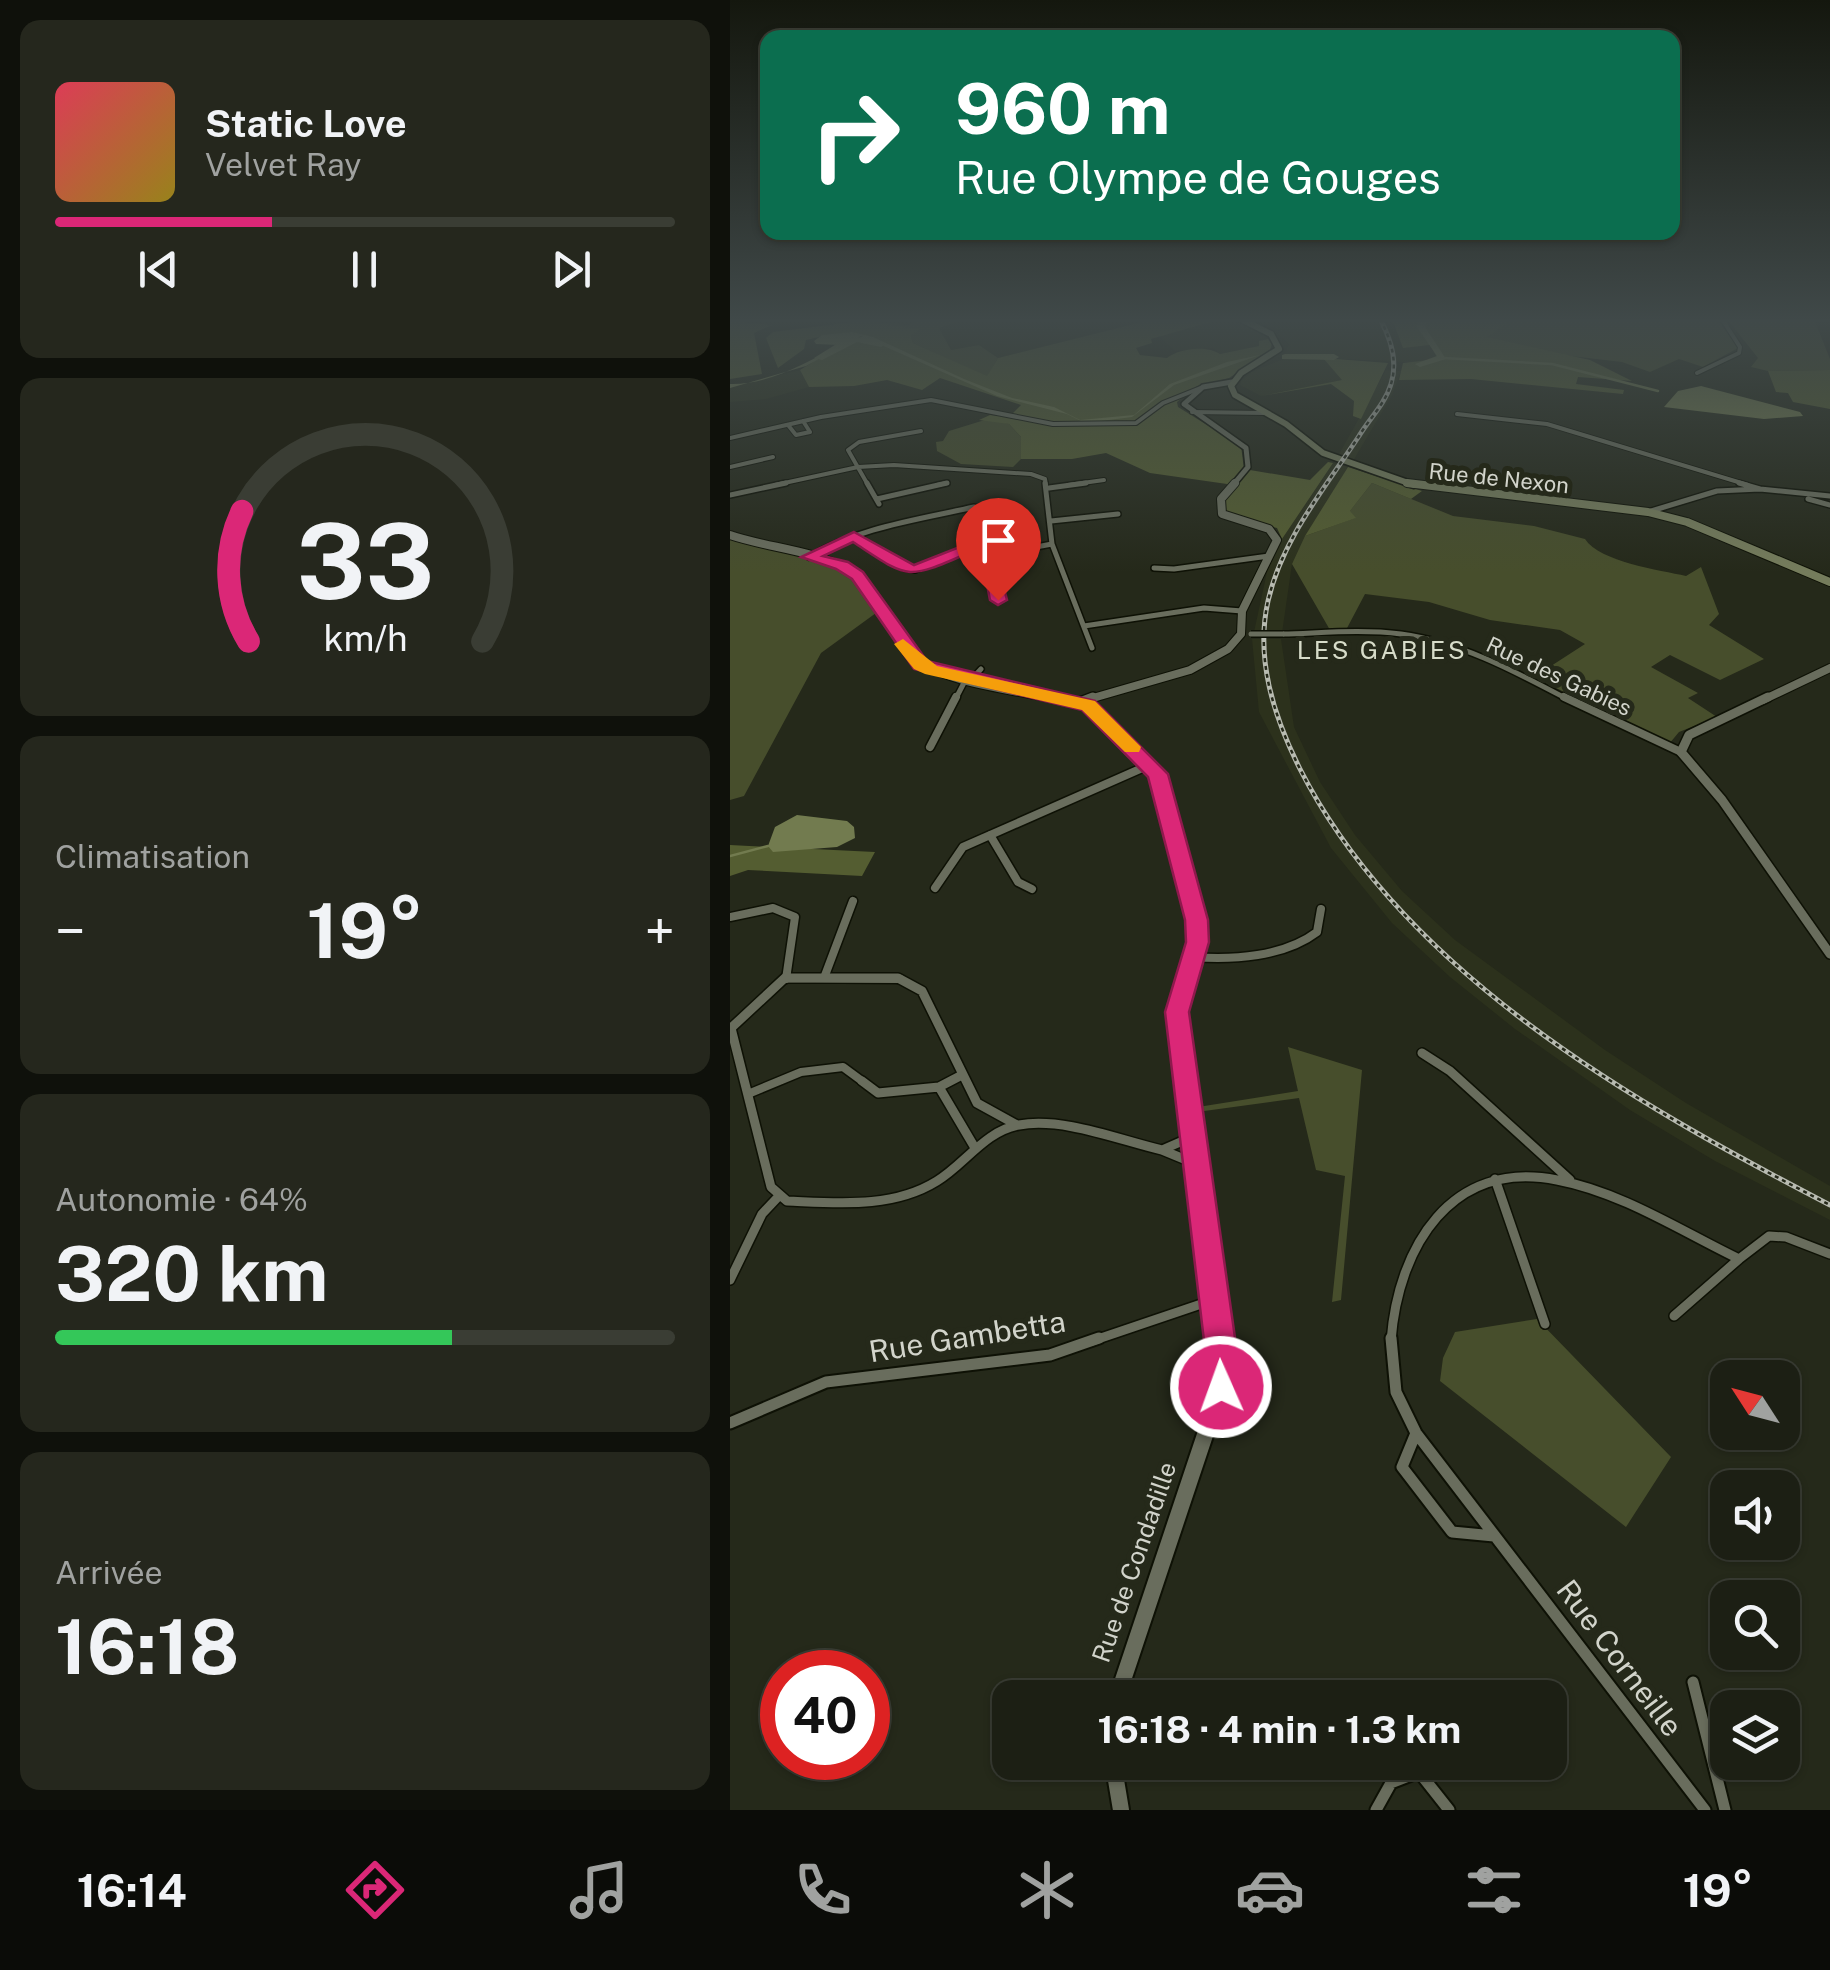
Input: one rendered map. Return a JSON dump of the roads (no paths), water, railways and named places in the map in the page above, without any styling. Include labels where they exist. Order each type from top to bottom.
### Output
[{"type":"main road","name":"Rue de Nexon","points":[[1249,403],[1324,453],[1419,487],[1648,512],[1675,511],[1687,522],[1830,582]]},
{"type":"street","points":[[730,438],[910,403]]},
{"type":"street","points":[[949,403],[1053,424],[1136,423],[1163,403]]},
{"type":"street","points":[[1080,702],[1205,665],[1229,650],[1241,634],[1238,621],[1276,540],[1274,534],[1258,525],[1228,518],[1219,507],[1225,492],[1246,473],[1246,448],[1185,403]]},
{"type":"street","points":[[1192,412],[1265,413]]},
{"type":"street","points":[[1457,414],[1547,424],[1760,490],[1830,505]]},
{"type":"street","points":[[788,425],[796,435],[810,432],[803,421]]},
{"type":"street","points":[[921,431],[848,450],[878,501],[947,483]]},
{"type":"street","points":[[730,467],[773,456]]},
{"type":"street","points":[[730,495],[858,467],[894,465],[1031,474],[1046,479],[1052,544],[1092,648]]},
{"type":"street","points":[[1717,491],[1722,485],[1719,478]]},
{"type":"street","points":[[1048,488],[1104,480]]},
{"type":"street","points":[[1648,512],[1675,511],[1717,491],[1760,490]]},
{"type":"street","points":[[1799,496],[1830,496]]},
{"type":"street","points":[[808,557],[854,536],[974,507],[984,510],[982,540],[915,570],[904,568],[854,536]]},
{"type":"street","points":[[1051,521],[1118,514]]},
{"type":"street","name":"Rue de Condadille","points":[[730,535],[842,566],[858,576],[921,665],[968,680],[1080,702],[1094,710],[1150,765],[1165,792],[1197,920],[1198,942],[1177,1012],[1223,1366],[1221,1387],[1123,1680]]},
{"type":"street","points":[[1015,551],[1052,544]]},
{"type":"street","points":[[967,548],[990,561],[998,600]]},
{"type":"street","points":[[1154,568],[1174,569],[1269,556]]},
{"type":"street","points":[[1084,626],[1204,608],[1242,611]]},
{"type":"street","name":"Rue des Gabies","points":[[1241,634],[1372,632],[1440,643],[1530,678],[1680,752]]},
{"type":"street","points":[[1830,668],[1688,735],[1680,752],[1722,800],[1830,954]]},
{"type":"street","points":[[930,747],[968,680],[981,669]]},
{"type":"street","points":[[935,888],[951,858],[963,847],[1150,765]]},
{"type":"street","points":[[990,835],[1018,882],[1032,889]]},
{"type":"street","points":[[824,978],[853,901]]},
{"type":"street","points":[[730,917],[773,908],[794,917],[798,926],[785,966],[787,978]]},
{"type":"street","points":[[1193,957],[1238,960],[1312,936],[1320,925],[1321,908]]},
{"type":"street","points":[[1017,1126],[977,1103],[922,990],[911,982],[898,978],[787,978],[731,1028],[771,1187],[778,1197],[788,1201],[877,1202],[898,1198],[941,1178],[975,1148],[1017,1126],[1041,1126],[1162,1150],[1198,1164]]},
{"type":"street","points":[[1422,1053],[1450,1071],[1572,1182]]},
{"type":"street","points":[[748,1094],[801,1072],[843,1067],[878,1093],[939,1087],[962,1075]]},
{"type":"street","points":[[939,1087],[975,1148]]},
{"type":"street","points":[[1162,1150],[1194,1136]]},
{"type":"street","name":"Rue Corneille","points":[[1705,1810],[1416,1433],[1396,1391],[1390,1337],[1404,1269],[1426,1226],[1456,1196],[1495,1180],[1535,1177],[1572,1182],[1739,1259]]},
{"type":"street","points":[[1495,1180],[1545,1324]]},
{"type":"street","points":[[730,1280],[762,1214],[778,1197]]},
{"type":"street","points":[[1674,1316],[1769,1236],[1786,1237],[1830,1254]]},
{"type":"street","name":"Rue Gambetta","points":[[730,1422],[826,1382],[1050,1354],[1213,1300]]},
{"type":"street","points":[[1416,1433],[1402,1467],[1452,1532],[1495,1536]]},
{"type":"street","points":[[1693,1682],[1725,1810]]},
{"type":"street","points":[[1376,1810],[1387,1783],[1402,1774],[1419,1772],[1449,1810]]},
{"type":"street","points":[[1116,1780],[1121,1810]]},
{"type":"waterway","points":[[730,856],[768,846]]},
{"type":"railway","points":[[1382,403],[1294,535],[1268,601],[1264,644],[1269,687],[1300,769],[1345,842],[1399,909],[1461,970],[1603,1076],[1679,1123],[1830,1205]]},
{"type":"district","name":"LES GABIES","points":[[1382,650]]}]
